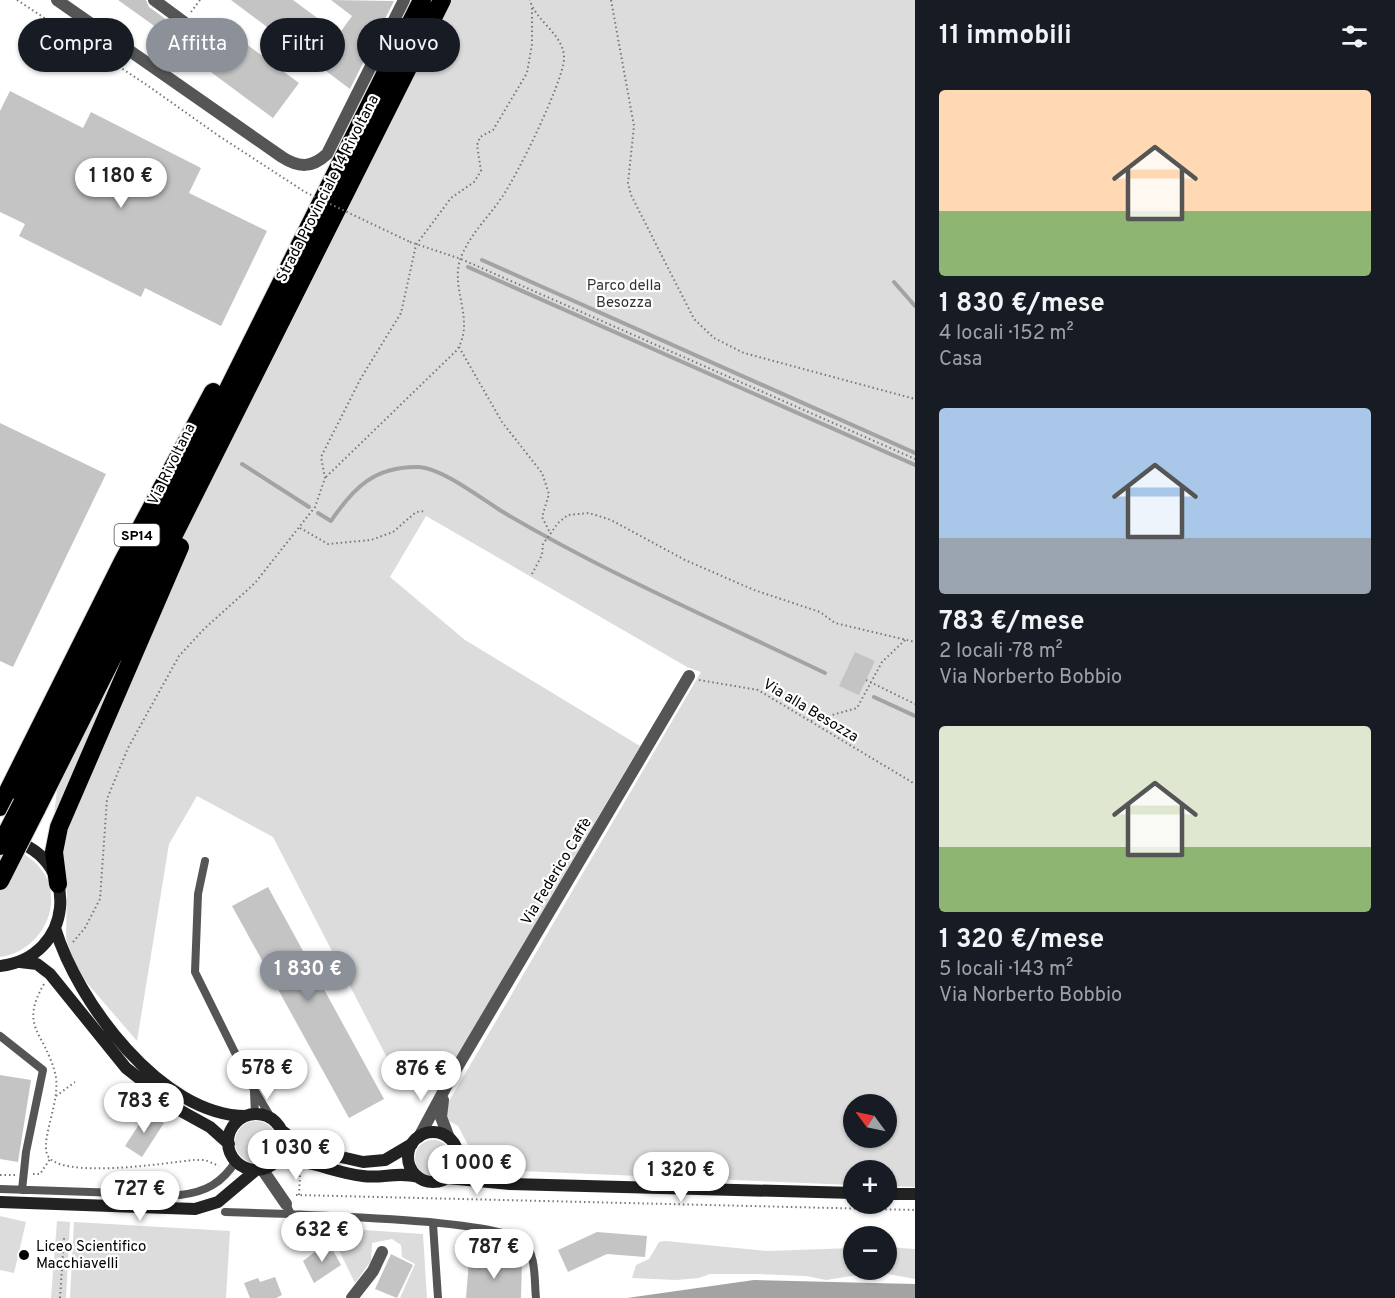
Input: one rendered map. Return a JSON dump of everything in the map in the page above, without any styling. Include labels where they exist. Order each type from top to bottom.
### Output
[{"type":"highway","name":"Strada Provinciale 14 Rivoltana","points":[[287,271],[422,0]]},
{"type":"highway","name":"Strada Provinciale 14 Rivoltana","points":[[292,296],[442,0]]},
{"type":"highway","name":"Via Rivoltana","points":[[29,807],[287,271]]},
{"type":"highway","name":"SP14","points":[[0,807],[122,563],[247,330],[287,271]]},
{"type":"highway","name":"SP14","points":[[0,881],[29,807],[292,296]]},
{"type":"highway","name":"SP14","points":[[58,884],[54,847],[59,827],[194,513],[273,351],[292,296]]},
{"type":"highway","name":"SP14","points":[[0,846],[29,807]]},
{"type":"street","points":[[57,0],[146,62]]},
{"type":"street","points":[[154,0],[177,18]]},
{"type":"street","points":[[160,72],[282,157],[295,164],[314,164],[327,154],[404,0]]},
{"type":"street","name":"Via Federico Caffè","points":[[449,1082],[689,676]]},
{"type":"street","points":[[0,838],[18,842],[36,851],[49,865],[58,884],[60,908],[55,928],[41,948],[20,962]]},
{"type":"street","points":[[55,928],[63,955],[90,1003],[111,1029],[153,1073],[178,1093],[206,1108],[228,1115],[250,1115],[272,1119],[281,1130],[306,1149],[363,1162],[385,1160],[416,1140],[434,1133],[449,1138]]},
{"type":"street","points":[[0,966],[20,962],[37,964],[50,974],[126,1068],[181,1111],[210,1127],[229,1144],[236,1161],[267,1166],[292,1161],[363,1176],[405,1173],[432,1182],[447,1178],[510,1184],[843,1193]]},
{"type":"street","points":[[449,1082],[440,1110],[449,1138],[456,1149],[481,1174],[510,1184]]},
{"type":"street","points":[[418,1177],[409,1165],[409,1150],[449,1082]]},
{"type":"street","points":[[229,1144],[231,1130],[250,1115]]},
{"type":"street","points":[[0,1202],[195,1209],[218,1202],[267,1166],[283,1150],[281,1130]]},
{"type":"street","points":[[447,1178],[457,1165],[456,1149]]},
{"type":"street","points":[[267,1166],[289,1209]]},
{"type":"street","points":[[897,1194],[915,1194]]},
{"type":"street","points":[[352,1298],[373,1271],[382,1252]]},
{"type":"lane","points":[[205,861],[198,894],[195,972],[254,1090],[272,1119]]},
{"type":"lane","points":[[0,1036],[42,1070],[26,1152],[22,1190]]},
{"type":"lane","points":[[250,1115],[254,1090]]},
{"type":"lane","points":[[0,1189],[180,1195],[196,1193],[216,1185],[236,1161]]},
{"type":"lane","points":[[225,1212],[289,1209],[433,1224],[466,1225],[500,1232],[522,1242],[532,1257],[536,1298]]},
{"type":"lane","points":[[433,1224],[438,1298]]},
{"type":"path","points":[[17,0],[305,192],[416,245],[461,259],[915,459]]},
{"type":"path","points":[[187,18],[200,0]]},
{"type":"path","points":[[325,478],[321,457],[361,378],[401,313],[416,245],[451,198],[474,182],[481,171],[477,145],[480,137],[493,130],[527,73],[532,44],[530,0]]},
{"type":"path","points":[[611,0],[634,126],[628,183],[631,195],[694,319],[714,338],[744,353],[915,399]]},
{"type":"path","points":[[69,948],[85,928],[100,899],[107,799],[128,748],[179,656],[204,629],[255,583],[315,507],[325,478],[464,340],[466,325],[457,272],[461,259],[471,236],[510,183],[539,124],[562,67],[563,51],[560,43],[532,6]]},
{"type":"path","points":[[459,347],[502,422],[542,473],[549,494],[542,523],[550,533]]},
{"type":"path","points":[[300,528],[328,544],[371,540],[393,532],[416,512],[425,511]]},
{"type":"path","points":[[532,574],[540,560],[544,542],[550,533],[568,515],[589,513],[600,516],[685,560],[754,590],[820,612],[845,626],[915,642]]},
{"type":"path","points":[[810,721],[856,708],[868,681],[882,662],[905,640]]},
{"type":"path","name":"Via alla Besozza","points":[[689,676],[702,681],[758,690],[915,784]]},
{"type":"path","points":[[868,681],[915,704]]},
{"type":"path","points":[[56,1096],[75,1082]]},
{"type":"path","points":[[60,1298],[64,1238]]},
{"type":"green space","name":"Parco della Besozza","points":[[446,0],[915,0],[915,1187],[897,1186],[897,1160],[843,1160],[843,1185],[494,1170],[478,1164],[458,1126],[449,1121],[446,1112],[449,1101],[701,672],[687,667],[426,516],[390,577],[465,640],[640,746],[450,1068],[432,1057],[425,1067],[399,1081],[273,837],[197,796],[169,844],[137,1041],[87,983],[73,961],[66,938],[67,893],[53,822],[57,791],[65,767],[410,72],[460,72],[460,18],[437,18]]},
{"type":"green space","points":[[0,848],[24,854],[41,869],[49,883],[51,899],[49,915],[42,930],[17,952],[0,957]]},
{"type":"green space","points":[[256,1121],[271,1127],[277,1142],[271,1157],[256,1163],[241,1157],[235,1142],[241,1127]]},
{"type":"green space","points":[[433,1140],[446,1145],[451,1158],[446,1171],[433,1176],[420,1171],[415,1158],[420,1145]]},
{"type":"green space","points":[[0,1216],[26,1222],[14,1273],[0,1270]]},
{"type":"green space","points":[[57,1221],[70,1222],[66,1298],[51,1298]]},
{"type":"green space","points":[[74,1222],[230,1231],[226,1298],[70,1298]]},
{"type":"green space","points":[[334,1228],[423,1234],[427,1298],[400,1298],[415,1264],[402,1257],[401,1245],[392,1239],[372,1243],[371,1261],[355,1283],[333,1238]]},
{"type":"green space","points":[[659,1242],[767,1251],[843,1248],[843,1277],[826,1280],[806,1276],[710,1274],[699,1278],[676,1280],[632,1278],[636,1265],[649,1259]]},
{"type":"green space","points":[[897,1248],[915,1249],[915,1279],[897,1276]]},
{"type":"shaded area","points":[[754,1280],[915,1284],[915,1298],[627,1298]]},
{"type":"building","points":[[118,0],[146,0],[149,7],[164,18],[146,18],[146,20]]},
{"type":"building","points":[[231,0],[293,0],[317,18],[260,18],[260,22]]},
{"type":"building","points":[[331,0],[394,1],[386,18],[357,18],[358,72],[350,89],[327,72],[345,72],[345,26],[352,16]]},
{"type":"building","points":[[248,45],[260,54],[260,72],[284,72],[299,83],[273,118],[211,72],[248,72]]},
{"type":"building","points":[[10,91],[83,128],[91,112],[201,168],[189,193],[267,231],[221,326],[145,288],[141,297],[19,236],[25,224],[0,212],[0,111]]},
{"type":"building","points":[[0,423],[106,474],[13,667],[0,661]]},
{"type":"building","points":[[855,652],[875,661],[859,695],[839,686]]},
{"type":"building","points":[[268,887],[384,1099],[349,1118],[232,906]]},
{"type":"building","points":[[0,1075],[31,1080],[18,1162],[0,1159]]},
{"type":"building","points":[[147,1112],[164,1123],[142,1157],[125,1146]]},
{"type":"building","points":[[597,1232],[647,1236],[645,1257],[607,1254],[568,1272],[558,1250]]},
{"type":"building","points":[[324,1245],[330,1245],[341,1265],[314,1283],[303,1261]]},
{"type":"building","points":[[391,1254],[413,1265],[397,1298],[375,1289]]},
{"type":"building","points":[[469,1261],[522,1262],[521,1298],[466,1298]]},
{"type":"building","points":[[275,1277],[282,1295],[276,1298],[250,1298],[244,1283],[258,1278],[260,1282]]},
{"type":"waterway","points":[[482,260],[915,453]]},
{"type":"waterway","points":[[468,267],[915,465]]},
{"type":"waterway","points":[[894,282],[915,306]]},
{"type":"waterway","points":[[242,464],[309,507]]},
{"type":"waterway","points":[[318,513],[331,521],[357,489],[367,481],[390,470],[419,467],[428,469],[462,485],[503,512],[582,556],[825,673]]},
{"type":"waterway","points":[[874,697],[915,716]]},
{"type":"place","name":"Liceo Scientifico Macchiavelli","points":[[24,1255]]}]
